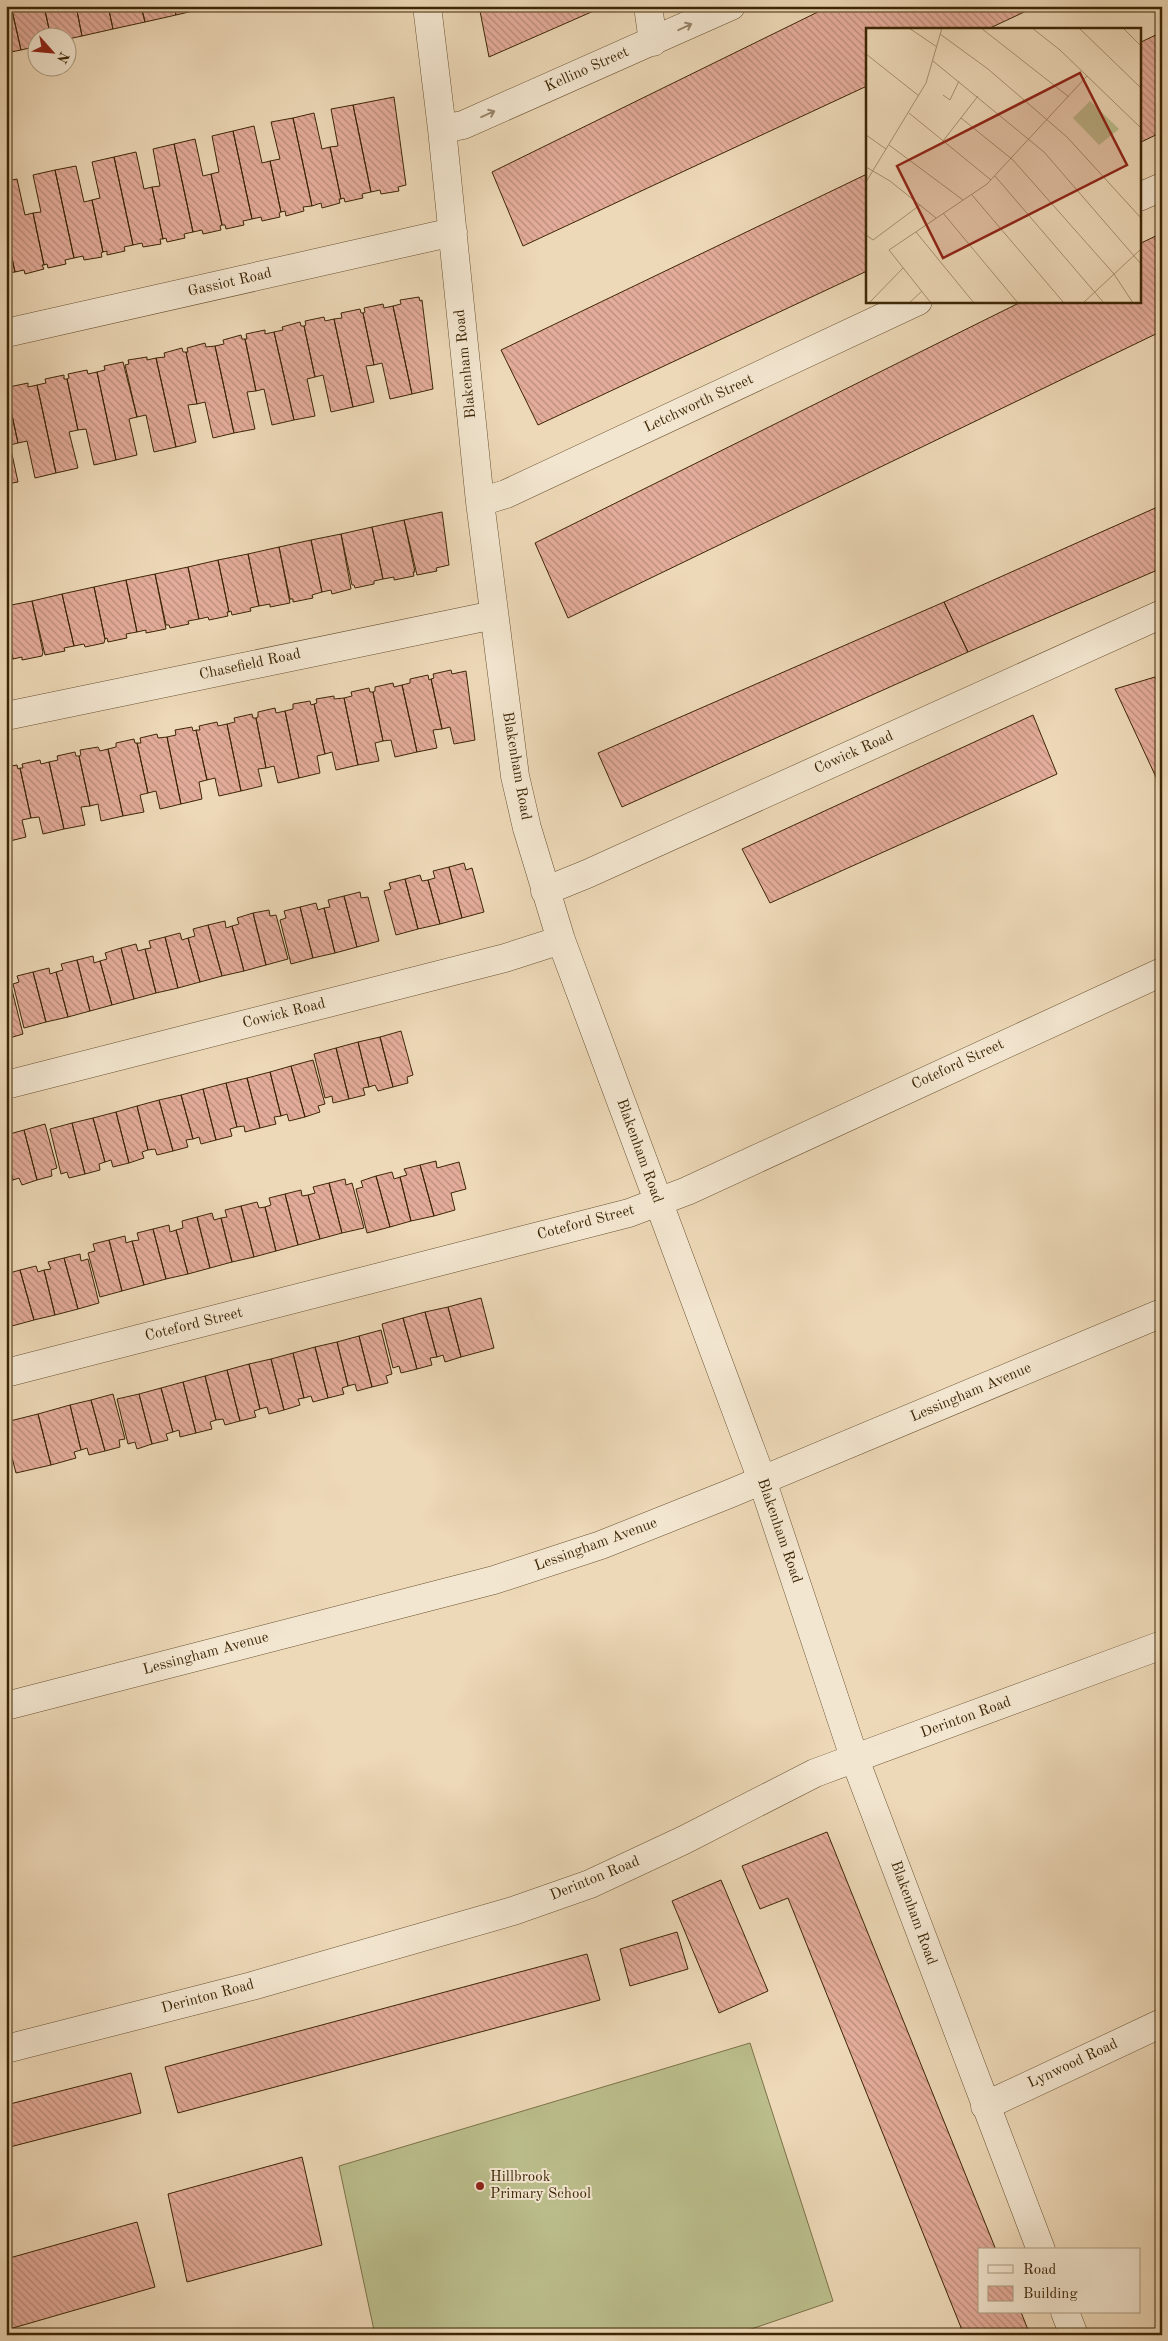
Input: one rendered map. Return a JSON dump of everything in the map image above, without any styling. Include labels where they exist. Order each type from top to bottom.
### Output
[{"type":"street","name":"Blakenham Road","points":[[427,6],[442,129],[480,502],[515,776],[527,828],[561,940],[762,1480],[854,1757],[1040,2248]]},
{"type":"street","points":[[648,6],[653,42]]},
{"type":"street","name":"Kellino Street","points":[[442,129],[463,124],[653,42],[731,6]]},
{"type":"street","points":[[1140,197],[1162,187]]},
{"type":"street","name":"Gassiot Road","points":[[6,333],[453,232]]},
{"type":"street","name":"Letchworth Street","points":[[480,502],[506,494],[916,302]]},
{"type":"street","name":"Cowick Road","points":[[545,891],[587,874],[1162,614]]},
{"type":"street","name":"Chasefield Road","points":[[6,716],[494,615]]},
{"type":"street","name":"Cowick Road","points":[[6,1085],[505,958],[561,940]]},
{"type":"street","name":"Coteford Street","points":[[6,1373],[629,1213],[687,1191],[1162,972]]},
{"type":"street","name":"Lessingham Avenue","points":[[6,1706],[494,1580],[601,1544],[762,1480],[1162,1313]]},
{"type":"street","name":"Derinton Road","points":[[6,2049],[252,1986],[513,1911],[590,1884],[684,1840],[815,1773],[854,1757],[894,1745],[1162,1645]]},
{"type":"street","name":"Lynwood Road","points":[[985,2106],[1162,2023]]},
{"type":"street","points":[[1066,2314],[1074,2335]]},
{"type":"green space","points":[[750,2043],[833,2301],[734,2335],[375,2335],[339,2166]]},
{"type":"building","points":[[6,6],[11,6],[21,50],[6,53]]},
{"type":"building","points":[[11,6],[44,6],[49,28],[28,28],[28,48],[21,50]]},
{"type":"building","points":[[44,6],[76,6],[82,36],[78,37],[78,28],[49,28]]},
{"type":"building","points":[[76,6],[108,6],[113,29],[82,36]]},
{"type":"building","points":[[108,6],[141,6],[145,22],[113,29]]},
{"type":"building","points":[[141,6],[174,6],[176,15],[145,22]]},
{"type":"building","points":[[174,6],[206,6],[206,8],[176,15]]},
{"type":"building","points":[[479,6],[605,6],[489,57]]},
{"type":"building","points":[[830,6],[1037,6],[990,28],[866,28],[866,86],[523,246],[492,172]]},
{"type":"building","points":[[1162,32],[1162,132],[1140,143],[1140,43]]},
{"type":"building","points":[[394,97],[406,185],[398,187],[399,191],[381,194],[380,190],[371,192],[353,105]]},
{"type":"building","points":[[353,105],[371,192],[362,194],[363,198],[345,202],[344,198],[341,199],[330,147],[338,146],[331,109]]},
{"type":"building","points":[[314,113],[322,149],[330,147],[341,199],[339,199],[340,203],[322,208],[321,203],[312,206],[293,118]]},
{"type":"building","points":[[293,118],[312,206],[303,207],[304,211],[286,216],[285,211],[281,212],[270,161],[280,159],[271,122]]},
{"type":"building","points":[[254,126],[262,163],[270,161],[281,212],[279,213],[280,217],[262,221],[261,217],[252,219],[233,131]]},
{"type":"building","points":[[233,131],[252,219],[243,221],[244,225],[226,229],[225,225],[222,225],[211,174],[219,172],[212,136]]},
{"type":"building","points":[[195,139],[203,176],[211,174],[222,225],[220,226],[221,230],[203,234],[202,230],[193,232],[174,144]]},
{"type":"building","points":[[174,144],[193,232],[184,234],[185,238],[167,242],[166,238],[163,239],[152,187],[160,186],[153,149]]},
{"type":"building","points":[[136,152],[144,189],[152,187],[163,239],[160,239],[161,244],[143,247],[142,243],[133,245],[114,157]]},
{"type":"building","points":[[114,157],[133,245],[124,247],[125,251],[107,255],[107,251],[103,252],[92,200],[100,198],[92,162]]},
{"type":"building","points":[[76,166],[84,202],[92,200],[103,252],[101,253],[102,257],[84,260],[83,256],[74,258],[55,170]]},
{"type":"building","points":[[55,170],[74,258],[65,260],[66,264],[48,268],[47,264],[44,265],[33,213],[41,212],[33,175]]},
{"type":"building","points":[[866,174],[866,271],[538,425],[501,350]]},
{"type":"building","points":[[17,179],[25,215],[33,213],[44,265],[42,265],[44,269],[25,274],[24,270],[15,272],[6,231],[6,181]]},
{"type":"building","points":[[6,231],[15,272],[6,273]]},
{"type":"building","points":[[1162,233],[1162,331],[568,618],[535,543],[1021,302],[1140,302],[1140,244]]},
{"type":"building","points":[[419,297],[420,301],[422,300],[433,389],[412,394],[393,306],[401,304],[400,300]]},
{"type":"building","points":[[383,304],[384,308],[393,306],[412,394],[390,399],[382,363],[374,365],[363,313],[365,312],[364,308]]},
{"type":"building","points":[[360,309],[361,313],[363,313],[374,365],[366,366],[374,402],[353,407],[334,319],[342,318],[341,313]]},
{"type":"building","points":[[324,317],[325,321],[334,319],[353,407],[331,412],[323,375],[315,377],[304,326],[306,325],[305,321]]},
{"type":"building","points":[[300,322],[301,326],[304,326],[315,377],[307,379],[315,416],[294,420],[274,332],[283,330],[282,327]]},
{"type":"building","points":[[265,330],[265,334],[274,332],[294,420],[272,425],[264,389],[256,391],[245,339],[247,339],[246,334]]},
{"type":"building","points":[[241,335],[242,339],[245,339],[256,391],[247,392],[255,429],[234,433],[215,346],[224,344],[223,340]]},
{"type":"building","points":[[205,343],[206,347],[215,346],[234,433],[213,438],[205,402],[197,404],[186,352],[188,352],[187,348]]},
{"type":"building","points":[[182,348],[183,352],[186,352],[197,404],[188,405],[196,442],[176,447],[156,358],[165,357],[164,353]]},
{"type":"building","points":[[147,357],[147,360],[156,358],[176,447],[154,452],[146,415],[137,417],[125,365],[129,364],[128,360]]},
{"type":"building","points":[[123,362],[137,417],[129,419],[137,455],[116,460],[97,372],[105,370],[104,366]]},
{"type":"building","points":[[87,370],[88,374],[97,372],[116,460],[94,465],[86,429],[78,430],[67,379],[69,378],[68,374]]},
{"type":"building","points":[[64,375],[64,379],[67,379],[78,430],[69,432],[78,468],[56,473],[37,385],[46,383],[45,379]]},
{"type":"building","points":[[28,383],[28,387],[37,385],[56,473],[35,478],[27,441],[18,443],[7,392],[10,391],[9,387]]},
{"type":"building","points":[[7,392],[18,443],[10,445],[18,482],[6,484]]},
{"type":"building","points":[[1162,505],[1162,568],[968,652],[944,602]]},
{"type":"building","points":[[442,512],[449,565],[436,568],[437,571],[417,575],[404,520]]},
{"type":"building","points":[[404,520],[415,572],[413,572],[414,576],[394,580],[394,577],[383,579],[372,527]]},
{"type":"building","points":[[372,527],[383,579],[374,581],[374,584],[355,588],[352,585],[341,534]]},
{"type":"building","points":[[341,534],[351,589],[332,594],[331,590],[322,592],[311,540]]},
{"type":"building","points":[[311,540],[322,592],[312,595],[313,598],[293,602],[293,599],[290,599],[279,547]]},
{"type":"building","points":[[279,547],[290,603],[270,607],[270,604],[259,606],[248,554]]},
{"type":"building","points":[[248,554],[259,606],[250,608],[251,611],[232,615],[231,611],[229,612],[218,560]]},
{"type":"building","points":[[218,560],[229,612],[227,612],[228,616],[209,620],[208,617],[199,619],[188,567]]},
{"type":"building","points":[[188,567],[199,619],[188,621],[189,624],[170,628],[169,625],[166,625],[155,574]]},
{"type":"building","points":[[155,574],[166,629],[146,633],[146,630],[137,632],[126,580]]},
{"type":"building","points":[[126,580],[137,632],[126,634],[127,638],[108,642],[107,638],[105,639],[94,587]]},
{"type":"building","points":[[94,587],[105,639],[104,643],[85,647],[84,644],[74,646],[62,594]]},
{"type":"building","points":[[62,594],[74,646],[64,648],[65,651],[45,655],[32,601]]},
{"type":"building","points":[[32,601],[43,652],[42,656],[22,660],[22,657],[13,659],[6,629],[6,606]]},
{"type":"building","points":[[944,602],[968,652],[622,807],[598,753]]},
{"type":"building","points":[[6,629],[13,659],[6,661]]},
{"type":"building","points":[[451,670],[452,674],[466,671],[475,740],[454,744],[450,727],[442,729],[431,679],[434,678],[433,674]]},
{"type":"building","points":[[428,675],[429,680],[431,679],[442,729],[433,730],[437,748],[417,752],[402,685],[410,683],[410,679]]},
{"type":"building","points":[[1155,677],[1162,690],[1162,790],[1115,689]]},
{"type":"building","points":[[393,683],[394,687],[402,685],[417,752],[395,757],[391,740],[383,741],[373,692],[375,687]]},
{"type":"building","points":[[369,688],[370,692],[373,692],[383,741],[375,743],[379,761],[358,765],[344,698],[352,696],[351,692]]},
{"type":"building","points":[[334,696],[334,699],[344,698],[358,765],[336,770],[332,752],[325,754],[314,704],[317,703],[316,699]]},
{"type":"building","points":[[310,701],[311,705],[314,704],[325,754],[317,756],[320,773],[299,778],[285,711],[293,709],[293,704]]},
{"type":"building","points":[[275,708],[276,713],[285,711],[299,778],[278,783],[274,766],[266,768],[256,718],[258,717],[258,712]]},
{"type":"building","points":[[252,714],[253,718],[256,718],[266,768],[258,769],[262,786],[241,791],[227,724],[235,722],[234,718]]},
{"type":"building","points":[[1033,715],[1057,774],[770,903],[742,849]]},
{"type":"building","points":[[217,722],[218,726],[227,724],[241,791],[219,796],[215,778],[207,780],[196,730],[200,730],[199,726]]},
{"type":"building","points":[[192,727],[193,731],[196,730],[207,780],[199,782],[202,799],[181,804],[167,737],[176,735],[175,730]]},
{"type":"building","points":[[157,734],[158,738],[167,737],[181,804],[160,809],[156,791],[148,793],[137,743],[141,743],[140,738]]},
{"type":"building","points":[[134,739],[135,743],[137,743],[148,793],[140,795],[144,812],[123,816],[108,749],[116,747],[116,743]]},
{"type":"building","points":[[98,747],[100,751],[108,749],[123,816],[101,821],[98,804],[90,806],[79,756],[81,755],[80,750]]},
{"type":"building","points":[[75,752],[76,756],[79,756],[90,806],[81,807],[85,825],[64,829],[49,762],[58,760],[57,756]]},
{"type":"building","points":[[40,760],[41,764],[49,762],[64,829],[43,834],[39,817],[31,818],[20,768],[23,768],[22,764]]},
{"type":"building","points":[[17,765],[18,769],[20,768],[31,818],[22,820],[26,837],[6,842],[6,767]]},
{"type":"building","points":[[464,863],[466,870],[472,868],[484,912],[462,918],[449,867]]},
{"type":"building","points":[[449,867],[462,918],[440,924],[428,880],[435,878],[433,871]]},
{"type":"building","points":[[420,875],[422,881],[428,880],[440,924],[418,929],[405,879]]},
{"type":"building","points":[[405,879],[418,929],[396,935],[384,891],[391,889],[389,883]]},
{"type":"building","points":[[360,892],[361,898],[368,897],[379,941],[357,947],[344,896]]},
{"type":"building","points":[[344,896],[357,947],[335,953],[324,908],[330,907],[328,900]]},
{"type":"building","points":[[316,903],[318,910],[324,908],[335,953],[313,958],[300,907]]},
{"type":"building","points":[[300,907],[313,958],[291,964],[280,920],[286,918],[284,911]]},
{"type":"building","points":[[269,910],[270,916],[276,915],[288,959],[266,965],[253,913]]},
{"type":"building","points":[[253,913],[266,965],[244,971],[232,926],[239,924],[237,918]]},
{"type":"building","points":[[225,921],[226,928],[232,926],[244,971],[222,976],[208,925]]},
{"type":"building","points":[[208,925],[222,976],[200,982],[188,938],[195,936],[193,929]]},
{"type":"building","points":[[180,933],[182,940],[188,938],[200,982],[178,988],[165,937]]},
{"type":"building","points":[[165,937],[178,988],[156,993],[145,949],[151,948],[149,941]]},
{"type":"building","points":[[136,944],[138,951],[145,949],[156,993],[134,999],[121,948]]},
{"type":"building","points":[[121,948],[134,999],[112,1005],[100,961],[107,959],[105,953]]},
{"type":"building","points":[[93,956],[94,963],[100,961],[112,1005],[90,1011],[77,960]]},
{"type":"building","points":[[77,960],[90,1011],[68,1017],[56,972],[63,970],[61,964]]},
{"type":"building","points":[[49,968],[50,974],[56,972],[68,1017],[46,1022],[33,972]]},
{"type":"building","points":[[33,972],[46,1022],[24,1028],[13,984],[19,982],[17,976]]},
{"type":"building","points":[[12,990],[23,1034],[6,1039],[6,992]]},
{"type":"building","points":[[401,1031],[413,1075],[407,1077],[408,1083],[393,1087],[380,1037]]},
{"type":"building","points":[[380,1037],[393,1087],[378,1091],[375,1085],[369,1087],[358,1042]]},
{"type":"building","points":[[358,1042],[369,1087],[363,1088],[365,1095],[349,1099],[336,1048]]},
{"type":"building","points":[[336,1048],[349,1099],[333,1103],[332,1096],[325,1098],[314,1054]]},
{"type":"building","points":[[313,1060],[325,1104],[318,1106],[320,1112],[305,1117],[291,1066]]},
{"type":"building","points":[[291,1066],[305,1117],[289,1121],[287,1114],[281,1116],[270,1072]]},
{"type":"building","points":[[270,1072],[281,1116],[274,1117],[276,1124],[260,1128],[247,1078]]},
{"type":"building","points":[[247,1078],[260,1128],[245,1132],[244,1126],[237,1127],[226,1083]]},
{"type":"building","points":[[226,1083],[237,1127],[230,1129],[232,1136],[216,1140],[203,1089]]},
{"type":"building","points":[[203,1089],[216,1140],[201,1144],[199,1137],[193,1139],[181,1095]]},
{"type":"building","points":[[181,1095],[193,1139],[186,1140],[188,1147],[173,1151],[159,1100]]},
{"type":"building","points":[[159,1100],[173,1151],[157,1155],[155,1149],[148,1150],[137,1106]]},
{"type":"building","points":[[137,1106],[148,1150],[142,1152],[144,1158],[129,1163],[116,1112]]},
{"type":"building","points":[[116,1112],[129,1163],[113,1167],[111,1160],[105,1162],[93,1118]]},
{"type":"building","points":[[93,1118],[105,1162],[99,1164],[100,1170],[85,1174],[72,1123]]},
{"type":"building","points":[[72,1123],[85,1174],[69,1178],[67,1172],[61,1174],[50,1129]]},
{"type":"building","points":[[45,1124],[57,1168],[51,1170],[52,1176],[37,1180],[24,1130]]},
{"type":"building","points":[[24,1130],[37,1180],[22,1185],[19,1178],[13,1180],[6,1153],[6,1135]]},
{"type":"building","points":[[6,1153],[13,1180],[7,1182],[9,1188],[6,1189]]},
{"type":"building","points":[[436,1161],[437,1168],[459,1162],[466,1189],[451,1193],[455,1210],[434,1216],[420,1165]]},
{"type":"building","points":[[420,1165],[434,1216],[411,1221],[400,1177],[407,1175],[404,1169]]},
{"type":"building","points":[[392,1172],[394,1179],[400,1177],[411,1221],[390,1227],[376,1176]]},
{"type":"building","points":[[376,1176],[390,1227],[367,1233],[356,1189],[363,1187],[361,1181]]},
{"type":"building","points":[[345,1179],[346,1185],[352,1183],[364,1228],[342,1233],[329,1183]]},
{"type":"building","points":[[329,1183],[342,1233],[320,1239],[308,1195],[315,1193],[313,1187]]},
{"type":"building","points":[[301,1190],[302,1196],[308,1195],[320,1239],[298,1245],[285,1194]]},
{"type":"building","points":[[285,1194],[298,1245],[276,1251],[265,1207],[271,1205],[269,1198]]},
{"type":"building","points":[[257,1202],[259,1208],[265,1207],[276,1251],[254,1257],[241,1206]]},
{"type":"building","points":[[241,1206],[254,1257],[232,1262],[221,1218],[227,1217],[225,1210]]},
{"type":"building","points":[[212,1213],[214,1220],[221,1218],[232,1262],[210,1268],[197,1217]]},
{"type":"building","points":[[197,1217],[210,1268],[188,1274],[176,1230],[183,1228],[182,1221]]},
{"type":"building","points":[[169,1225],[170,1232],[176,1230],[188,1274],[166,1279],[153,1229]]},
{"type":"building","points":[[153,1229],[166,1279],[144,1285],[132,1241],[139,1240],[137,1233]]},
{"type":"building","points":[[125,1236],[126,1243],[132,1241],[144,1285],[122,1291],[109,1240]]},
{"type":"building","points":[[109,1240],[122,1291],[100,1297],[88,1253],[95,1251],[93,1244]]},
{"type":"building","points":[[80,1254],[81,1261],[88,1259],[99,1303],[78,1309],[64,1258]]},
{"type":"building","points":[[64,1258],[78,1309],[55,1315],[44,1270],[51,1269],[48,1262]]},
{"type":"building","points":[[36,1266],[38,1272],[44,1270],[55,1315],[34,1320],[20,1270]]},
{"type":"building","points":[[20,1270],[34,1320],[12,1326],[6,1305],[6,1274]]},
{"type":"building","points":[[481,1298],[494,1348],[461,1357],[448,1307]]},
{"type":"building","points":[[448,1307],[461,1357],[445,1362],[443,1355],[437,1357],[425,1312]]},
{"type":"building","points":[[425,1312],[437,1357],[430,1358],[432,1365],[417,1369],[403,1318]]},
{"type":"building","points":[[403,1318],[417,1369],[401,1373],[399,1366],[393,1368],[382,1324]]},
{"type":"building","points":[[381,1330],[392,1374],[386,1376],[388,1383],[372,1387],[359,1336]]},
{"type":"building","points":[[359,1336],[372,1387],[357,1391],[355,1384],[348,1386],[337,1342]]},
{"type":"building","points":[[337,1342],[348,1386],[342,1388],[344,1394],[328,1398],[315,1347]]},
{"type":"building","points":[[315,1347],[328,1398],[313,1402],[311,1396],[304,1398],[293,1353]]},
{"type":"building","points":[[293,1353],[304,1398],[298,1399],[300,1405],[284,1410],[271,1359]]},
{"type":"building","points":[[271,1359],[284,1410],[269,1414],[267,1407],[260,1409],[249,1364]]},
{"type":"building","points":[[249,1364],[260,1409],[254,1411],[256,1417],[240,1421],[227,1370]]},
{"type":"building","points":[[227,1370],[240,1421],[225,1425],[223,1419],[216,1420],[205,1376]]},
{"type":"building","points":[[205,1376],[216,1420],[210,1422],[212,1429],[196,1433],[183,1382]]},
{"type":"building","points":[[183,1382],[196,1433],[180,1437],[179,1430],[173,1432],[161,1388]]},
{"type":"building","points":[[161,1388],[173,1432],[166,1434],[168,1440],[152,1444],[139,1394]]},
{"type":"building","points":[[113,1394],[125,1439],[119,1440],[120,1447],[105,1451],[91,1400]]},
{"type":"building","points":[[139,1394],[152,1444],[137,1449],[135,1442],[128,1444],[117,1399]]},
{"type":"building","points":[[91,1400],[105,1451],[89,1455],[87,1448],[81,1450],[70,1405]]},
{"type":"building","points":[[70,1405],[81,1450],[74,1452],[76,1458],[51,1465],[38,1414]]},
{"type":"building","points":[[38,1414],[51,1465],[16,1473],[6,1435],[6,1422]]},
{"type":"building","points":[[827,1832],[995,2248],[978,2248],[978,2314],[1022,2314],[1030,2335],[964,2335],[788,1898],[760,1909],[742,1866]]},
{"type":"building","points":[[721,1880],[768,1991],[719,2013],[672,1901]]},
{"type":"building","points":[[677,1932],[688,1969],[630,1986],[620,1949]]},
{"type":"building","points":[[587,1954],[600,2000],[178,2113],[165,2067]]},
{"type":"building","points":[[131,2073],[141,2113],[6,2148],[6,2105]]},
{"type":"building","points":[[302,2157],[322,2245],[187,2282],[168,2194]]},
{"type":"building","points":[[137,2222],[155,2287],[6,2330],[6,2259]]},
{"type":"place","name":"Hillbrook Primary School","points":[[480,2186]]}]
